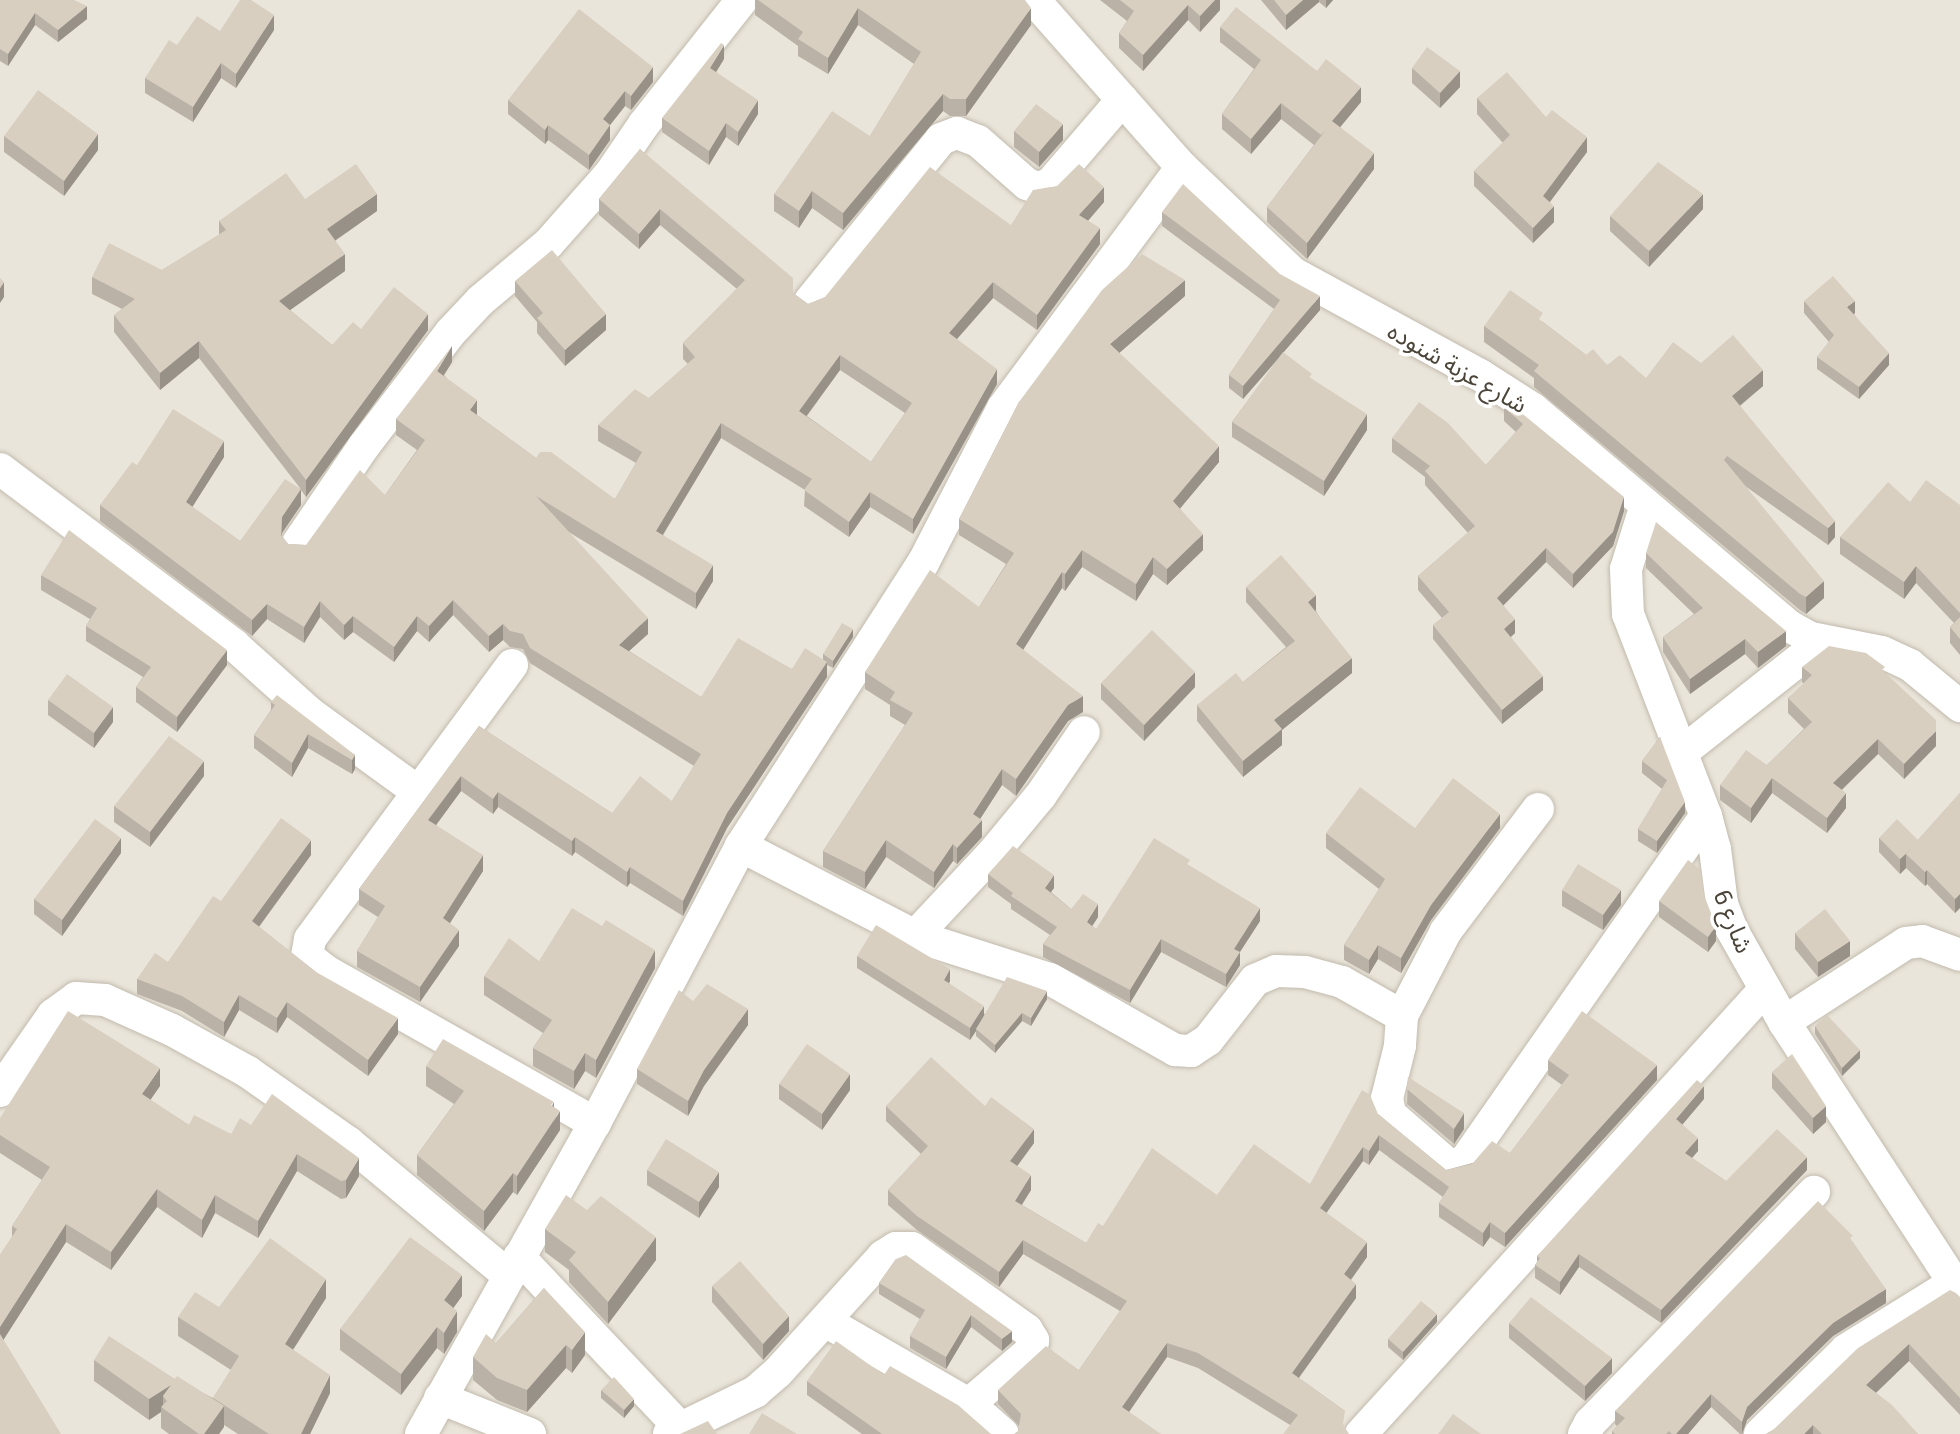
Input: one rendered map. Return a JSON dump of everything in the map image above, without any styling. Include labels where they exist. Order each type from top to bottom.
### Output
[{"type":"street","points":[[298,543],[364,446],[451,332],[480,301],[548,244],[610,174],[742,0]]},
{"type":"street","name":"شارع عزبة شنوده","points":[[1038,1],[1182,167],[1293,273],[1507,391],[1558,429],[1645,508],[1789,626],[1823,641],[1882,652],[1910,665],[1960,706]]},
{"type":"street","points":[[810,301],[941,139],[957,133],[978,141],[1027,184],[1038,188],[1050,184],[1122,100]]},
{"type":"street","points":[[421,1434],[595,1123],[741,846],[923,563],[1003,408],[1182,167]]},
{"type":"street","points":[[0,469],[234,645],[311,714],[417,791]]},
{"type":"street","name":"شارع 6","points":[[1645,508],[1626,569],[1625,599],[1706,816],[1715,849],[1722,904],[1732,930],[1784,1022],[1957,1285]]},
{"type":"street","points":[[1681,753],[1823,641]]},
{"type":"street","points":[[512,665],[310,939],[307,956],[326,971],[595,1123]]},
{"type":"street","points":[[915,936],[993,853],[1041,795],[1084,732]]},
{"type":"street","points":[[1538,809],[1446,931],[1402,1016],[1400,1046],[1387,1098],[1390,1114],[1450,1166],[1461,1165],[1706,816]]},
{"type":"street","points":[[741,846],[915,936],[1050,979],[1175,1050],[1191,1051],[1208,1040],[1255,980],[1276,971],[1305,972],[1342,982],[1402,1016]]},
{"type":"street","points":[[1784,1022],[1906,943],[1922,941],[1960,955]]},
{"type":"street","points":[[1361,1434],[1765,989]]},
{"type":"street","points":[[0,1091],[53,1015],[76,998],[105,1000],[172,1030],[248,1072],[349,1143],[514,1267],[675,1431],[755,1392],[883,1256],[896,1248],[912,1248],[1027,1330],[1033,1340],[1032,1350],[969,1404]]},
{"type":"street","points":[[1584,1434],[1590,1423],[1814,1192]]},
{"type":"street","points":[[1760,1434],[1846,1350],[1957,1285]]},
{"type":"street","points":[[825,1321],[969,1404],[1003,1434]]},
{"type":"street","points":[[440,1398],[530,1434]]},
{"type":"shaded area","points":[[0,0],[1960,0],[1960,1434],[0,1434]]},
{"type":"building","points":[[0,0],[74,0],[87,6],[58,30],[35,13],[8,54],[0,49]]},
{"type":"building","points":[[240,0],[251,0],[274,15],[236,74],[221,63],[193,107],[145,78],[169,40],[177,45],[197,16],[220,31]]},
{"type":"building","points":[[758,0],[1025,0],[1031,8],[966,99],[950,99],[943,94],[843,213],[812,191],[799,211],[774,194],[832,111],[870,136],[921,52],[858,8],[828,58],[798,39],[803,32]]},
{"type":"building","points":[[1120,0],[1215,0],[1200,16],[1188,5],[1143,55],[1119,33],[1134,11]]},
{"type":"building","points":[[1274,0],[1303,0],[1286,15]]},
{"type":"building","points":[[1236,7],[1317,71],[1326,59],[1361,87],[1332,121],[1374,153],[1307,243],[1267,207],[1325,131],[1321,135],[1281,103],[1251,139],[1222,114],[1261,60],[1220,27]]},
{"type":"building","points":[[579,9],[653,67],[631,96],[625,91],[603,119],[610,125],[589,155],[548,125],[545,130],[508,100]]},
{"type":"building","points":[[721,43],[724,45],[710,68],[758,100],[738,132],[726,123],[709,151],[662,118]]},
{"type":"building","points":[[1427,47],[1460,71],[1440,93],[1412,68]]},
{"type":"building","points":[[1507,72],[1546,117],[1552,110],[1587,137],[1543,196],[1554,206],[1533,228],[1474,171],[1510,135],[1477,98]]},
{"type":"building","points":[[38,90],[98,134],[64,181],[4,136]]},
{"type":"building","points":[[1036,104],[1063,124],[1039,152],[1014,131]]},
{"type":"building","points":[[640,149],[793,278],[793,293],[808,304],[825,297],[930,167],[1011,225],[1033,190],[1057,186],[1079,164],[1104,187],[1079,215],[1100,228],[1037,315],[993,282],[949,333],[997,369],[913,519],[870,492],[849,522],[804,490],[812,479],[721,423],[656,531],[713,565],[696,593],[536,496],[648,618],[619,645],[701,697],[738,638],[792,669],[805,648],[827,662],[727,813],[683,901],[630,867],[627,872],[575,837],[572,841],[498,792],[493,799],[461,776],[428,820],[483,855],[443,918],[459,930],[420,987],[357,951],[385,906],[359,889],[479,726],[612,813],[640,776],[672,801],[701,754],[530,648],[523,634],[510,631],[503,624],[489,636],[453,600],[429,626],[417,616],[394,647],[353,616],[344,625],[320,601],[304,627],[267,604],[252,620],[100,505],[132,462],[137,465],[173,409],[224,441],[186,502],[240,541],[285,479],[301,489],[282,517],[281,535],[288,544],[306,545],[360,470],[385,495],[425,440],[396,419],[452,346],[437,371],[477,400],[470,410],[536,458],[540,452],[551,452],[615,499],[642,452],[598,425],[635,389],[649,398],[695,357],[683,343],[745,280],[660,209],[639,234],[599,199]],"holes":[[[840,355],[912,403],[871,462],[799,411]]]},
{"type":"building","points":[[1658,162],[1703,194],[1649,251],[1610,216]]},
{"type":"building","points":[[356,164],[377,194],[327,229],[345,254],[279,301],[332,345],[353,322],[361,329],[394,287],[428,314],[306,480],[199,341],[160,373],[114,315],[135,299],[92,277],[109,243],[162,270],[226,230],[219,221],[286,173],[305,199]]},
{"type":"building","points":[[1183,184],[1280,274],[1320,296],[1243,386],[1229,375],[1280,300],[1162,212]]},
{"type":"building","points":[[552,250],[606,314],[565,350],[537,318],[543,313],[515,281]]},
{"type":"building","points":[[1142,254],[1185,280],[1110,344],[1219,446],[1173,501],[1203,534],[1167,569],[1153,557],[1136,584],[1082,550],[1065,574],[1062,572],[1016,644],[1083,696],[1068,705],[1016,779],[1002,769],[973,814],[982,820],[957,848],[953,844],[934,872],[886,840],[865,872],[823,851],[913,713],[890,700],[895,692],[865,672],[930,570],[979,607],[1014,553],[959,519],[1019,402],[1102,290]]},
{"type":"building","points":[[1833,276],[1855,301],[1847,307],[1889,353],[1859,387],[1817,357],[1834,335],[1804,301]]},
{"type":"building","points":[[1510,290],[1543,313],[1539,319],[1586,355],[1593,349],[1607,365],[1620,355],[1646,378],[1673,342],[1701,363],[1733,335],[1763,370],[1732,396],[1835,521],[1828,528],[1727,456],[1724,460],[1824,581],[1806,597],[1800,594],[1534,371],[1539,365],[1484,326]]},
{"type":"building","points":[[1283,352],[1312,374],[1309,377],[1367,414],[1324,481],[1232,422]]},
{"type":"building","points":[[1419,402],[1448,423],[1486,465],[1523,424],[1504,407],[1508,402],[1624,497],[1613,532],[1573,574],[1546,548],[1497,598],[1515,619],[1504,629],[1543,676],[1502,710],[1433,625],[1449,612],[1418,576],[1475,526],[1425,471],[1430,466],[1392,438]]},
{"type":"building","points":[[1926,480],[1960,505],[1960,613],[1916,566],[1904,582],[1840,537],[1888,482],[1910,502]]},
{"type":"building","points":[[1656,522],[1786,631],[1758,652],[1745,639],[1690,679],[1663,637],[1703,608],[1646,553]]},
{"type":"building","points":[[69,530],[227,650],[177,717],[136,687],[151,667],[86,626],[97,608],[41,575]]},
{"type":"building","points":[[1281,555],[1316,595],[1308,602],[1352,658],[1274,720],[1282,729],[1243,761],[1197,705],[1236,673],[1243,682],[1295,641],[1246,587]]},
{"type":"building","points":[[1960,617],[1960,639],[1950,627]]},
{"type":"building","points":[[842,623],[853,629],[833,661],[823,654]]},
{"type":"building","points":[[1152,630],[1195,672],[1144,725],[1101,683]]},
{"type":"building","points":[[1829,646],[1866,653],[1885,667],[1882,670],[1936,720],[1936,731],[1904,764],[1878,739],[1833,783],[1846,793],[1827,818],[1772,778],[1751,808],[1720,785],[1746,750],[1767,765],[1812,722],[1788,698],[1812,675],[1802,667]]},
{"type":"building","points":[[67,674],[113,707],[94,733],[48,700]]},
{"type":"building","points":[[277,695],[355,755],[352,760],[308,734],[292,763],[254,735],[275,705],[271,702]]},
{"type":"building","points":[[169,736],[204,761],[150,832],[114,806]]},
{"type":"building","points":[[1660,737],[1685,802],[1657,841],[1638,829],[1667,780],[1642,761]]},
{"type":"building","points":[[1453,778],[1500,814],[1431,905],[1401,958],[1378,945],[1369,960],[1344,945],[1385,879],[1326,833],[1360,787],[1415,828]]},
{"type":"building","points":[[1960,793],[1960,894],[1955,899],[1927,870],[1925,872],[1906,854],[1912,848],[1900,859],[1879,838],[1897,819],[1918,840]]},
{"type":"building","points":[[281,818],[311,840],[252,921],[316,972],[398,1018],[368,1060],[287,1002],[277,1018],[239,995],[224,1022],[182,996],[137,979],[155,953],[168,962],[213,896],[221,901]]},
{"type":"building","points":[[95,819],[121,838],[62,920],[34,899]]},
{"type":"building","points":[[1154,838],[1190,860],[1187,864],[1260,908],[1234,949],[1240,952],[1226,974],[1161,939],[1130,990],[1043,944],[1057,927],[1011,896],[1013,893],[988,874],[1013,846],[1054,875],[1045,888],[1071,909],[1083,894],[1098,904],[1087,922],[1096,929]]},
{"type":"building","points":[[1688,860],[1700,869],[1704,895],[1716,926],[1708,937],[1659,901]]},
{"type":"building","points":[[1578,864],[1621,890],[1603,915],[1562,890]]},
{"type":"building","points":[[572,908],[602,926],[606,920],[655,950],[596,1060],[585,1053],[574,1071],[533,1048],[552,1020],[484,976],[509,938],[539,961]]},
{"type":"building","points":[[1825,909],[1850,941],[1818,962],[1795,933]]},
{"type":"building","points":[[876,925],[950,969],[944,980],[984,1006],[970,1028],[857,956]]},
{"type":"building","points":[[1007,977],[1047,991],[1031,1018],[1022,1013],[995,1045],[976,1029]]},
{"type":"building","points":[[707,984],[748,1009],[704,1070],[688,1101],[637,1069],[679,990],[693,1001]]},
{"type":"building","points":[[68,1011],[160,1068],[142,1094],[189,1125],[194,1115],[231,1134],[240,1118],[251,1125],[272,1094],[359,1158],[346,1180],[341,1181],[297,1154],[258,1221],[215,1195],[202,1220],[157,1189],[111,1252],[66,1224],[0,1327],[0,1255],[17,1229],[12,1226],[50,1167],[0,1135],[0,1118]]},
{"type":"building","points":[[1582,1011],[1657,1065],[1505,1233],[1490,1222],[1483,1233],[1439,1203],[1449,1187],[1379,1135],[1369,1151],[1363,1147],[1320,1208],[1367,1242],[1344,1274],[1356,1284],[1292,1373],[1345,1411],[1343,1424],[1349,1434],[1283,1434],[1298,1415],[1198,1353],[1167,1343],[1122,1407],[1161,1434],[1014,1434],[1018,1431],[1021,1414],[998,1390],[1046,1346],[1079,1370],[1127,1301],[1023,1240],[999,1272],[917,1216],[888,1190],[928,1146],[886,1106],[931,1057],[985,1106],[991,1097],[1034,1129],[1010,1161],[1031,1175],[1015,1201],[1086,1243],[1098,1223],[1103,1226],[1152,1148],[1217,1195],[1254,1144],[1310,1184],[1362,1090],[1370,1095],[1378,1114],[1446,1170],[1472,1164],[1492,1141],[1510,1153],[1569,1075],[1548,1060]]},
{"type":"building","points":[[1827,1015],[1860,1050],[1842,1068],[1815,1026]]},
{"type":"building","points":[[443,1039],[554,1102],[551,1105],[560,1111],[517,1176],[513,1173],[484,1211],[417,1155],[464,1091],[426,1066]]},
{"type":"building","points":[[807,1044],[850,1074],[822,1114],[779,1084]]},
{"type":"building","points":[[1792,1054],[1826,1106],[1813,1118],[1772,1072]]},
{"type":"building","points":[[1408,1077],[1464,1113],[1454,1129],[1407,1089]]},
{"type":"building","points":[[1697,1080],[1704,1086],[1676,1119],[1698,1138],[1685,1153],[1726,1181],[1777,1129],[1807,1157],[1661,1310],[1579,1254],[1560,1282],[1535,1265],[1540,1258],[1537,1256]]},
{"type":"building","points":[[666,1139],[719,1172],[699,1202],[647,1170]]},
{"type":"building","points":[[566,1195],[587,1210],[601,1196],[656,1237],[608,1302],[569,1260],[576,1252],[545,1229]]},
{"type":"building","points":[[1818,1201],[1853,1236],[1850,1238],[1886,1289],[1833,1323],[1747,1407],[1742,1422],[1711,1394],[1676,1434],[1669,1431],[1666,1434],[1615,1434],[1612,1431],[1625,1418],[1615,1411]]},
{"type":"building","points":[[410,1237],[462,1275],[444,1300],[457,1311],[444,1333],[437,1327],[401,1374],[340,1329]]},
{"type":"building","points":[[270,1238],[326,1279],[285,1344],[330,1375],[301,1434],[269,1434],[213,1398],[239,1356],[178,1317],[195,1292],[219,1307]]},
{"type":"building","points":[[906,1255],[1012,1331],[1002,1339],[971,1315],[946,1357],[910,1336],[925,1310],[879,1283],[896,1259]]},
{"type":"building","points":[[740,1261],[789,1316],[763,1344],[712,1286]]},
{"type":"building","points":[[544,1288],[585,1332],[572,1350],[566,1345],[527,1390],[497,1378],[473,1357],[486,1334],[496,1343]]},
{"type":"building","points":[[1950,1290],[1960,1297],[1960,1398],[1909,1344],[1866,1385],[1892,1405],[1918,1434],[1822,1434],[1813,1425],[1804,1434],[1766,1434],[1858,1348]]},
{"type":"building","points":[[1531,1297],[1612,1358],[1585,1386],[1509,1323]]},
{"type":"building","points":[[1421,1301],[1437,1314],[1403,1352],[1388,1339]]},
{"type":"building","points":[[0,1334],[61,1434],[0,1434]]},
{"type":"building","points":[[109,1336],[175,1379],[177,1376],[224,1406],[204,1434],[199,1434],[161,1407],[167,1401],[163,1396],[171,1385],[149,1399],[94,1360]]},
{"type":"building","points":[[836,1341],[884,1375],[890,1366],[958,1405],[991,1434],[882,1434],[807,1381]]},
{"type":"building","points":[[614,1377],[634,1399],[624,1410],[601,1390]]},
{"type":"building","points":[[762,1413],[797,1434],[749,1434]]},
{"type":"building","points":[[1453,1414],[1481,1434],[1438,1434]]},
{"type":"building","points":[[708,1421],[717,1434],[680,1434]]}]
